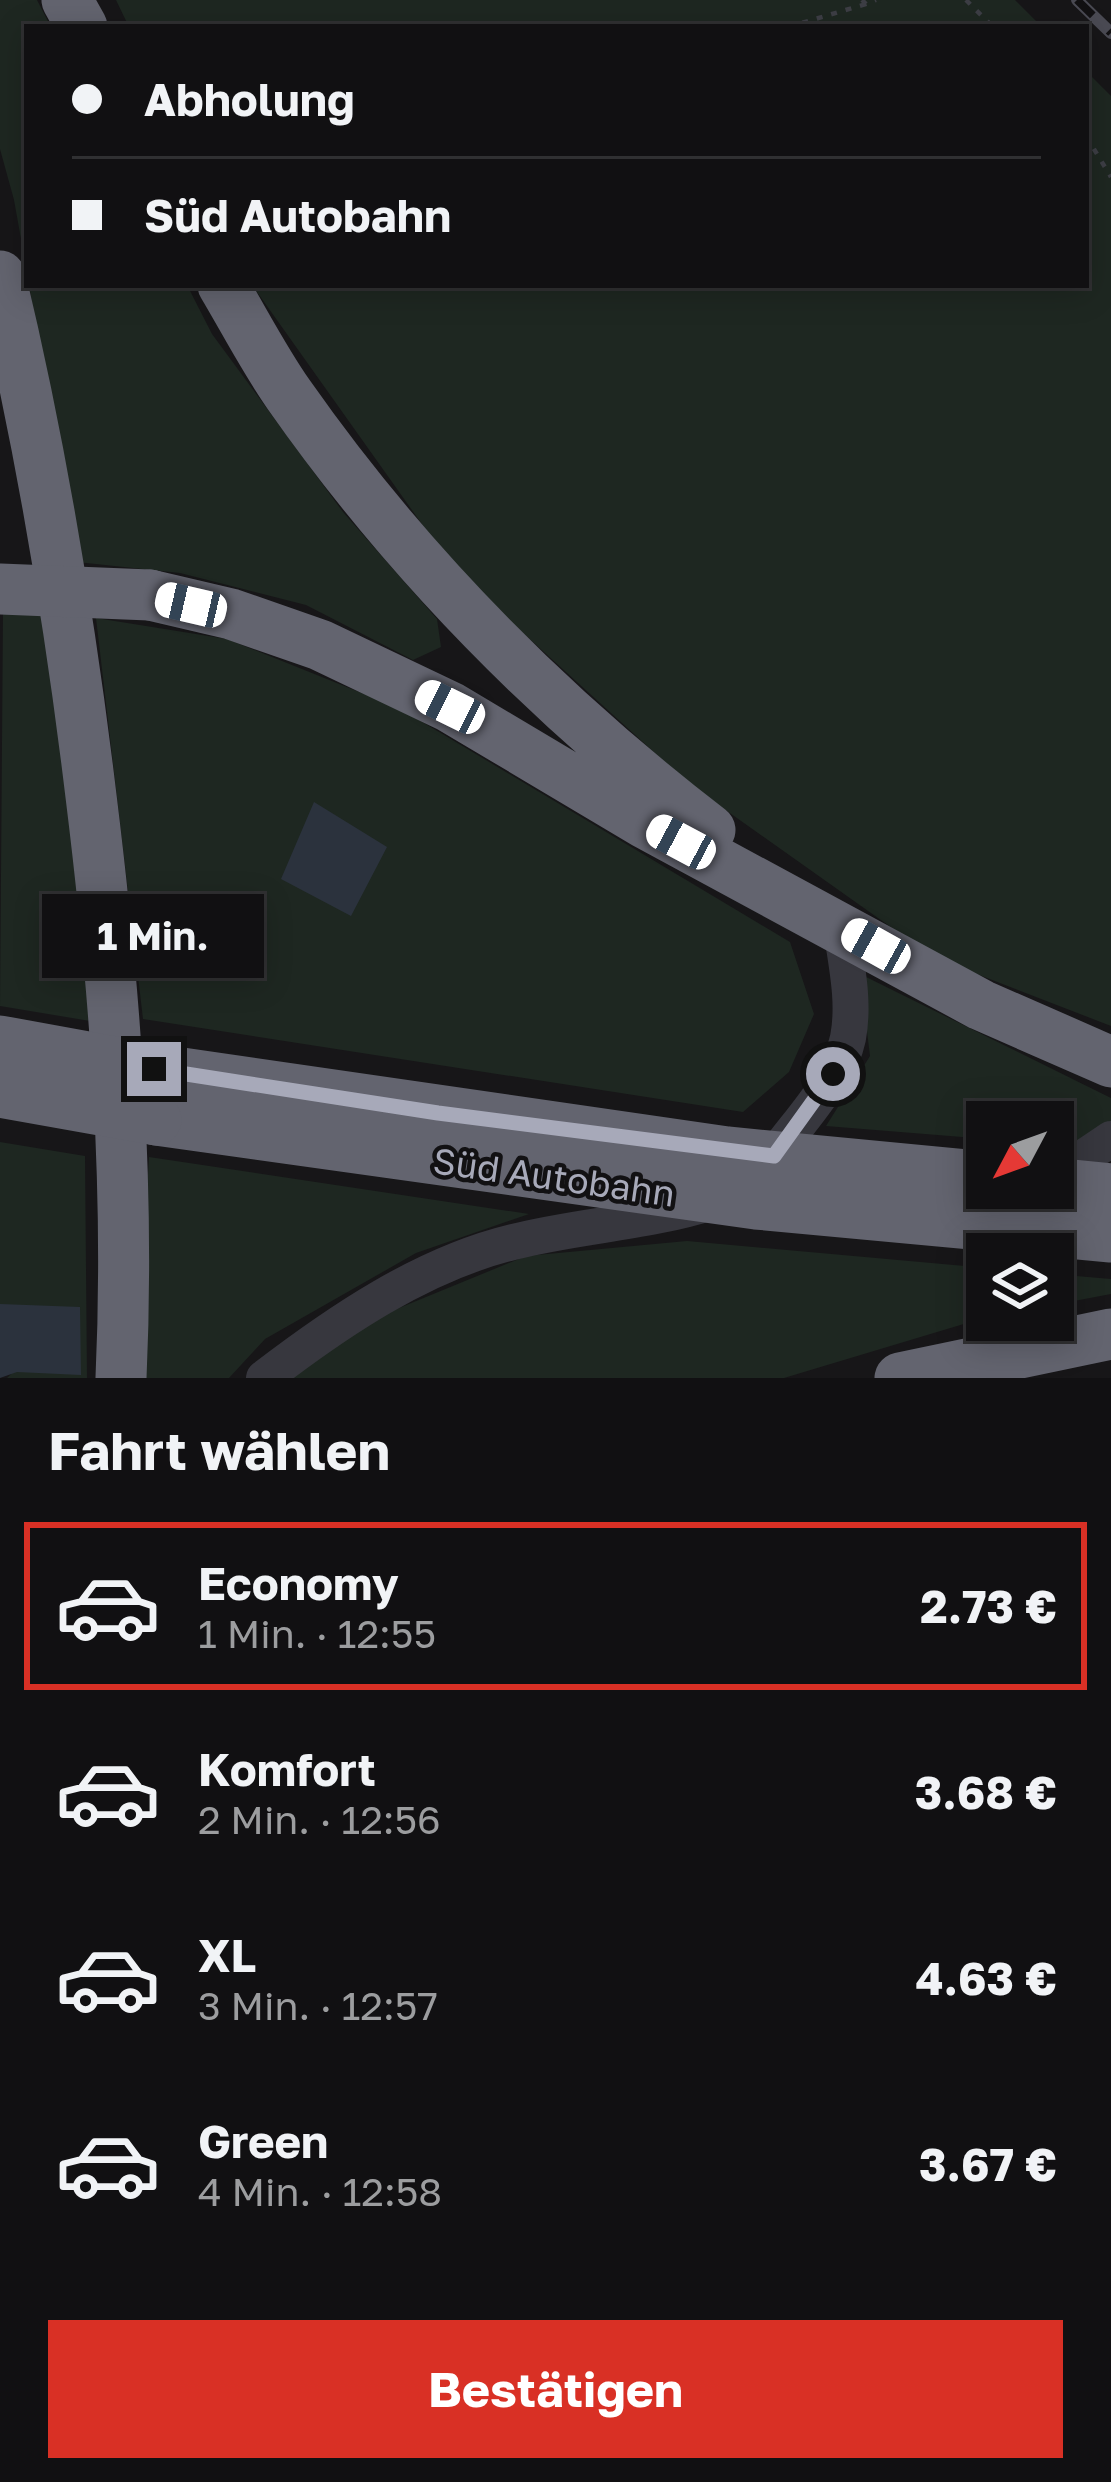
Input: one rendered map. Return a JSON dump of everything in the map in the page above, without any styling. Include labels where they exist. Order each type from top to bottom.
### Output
[{"type":"highway","points":[[0,276],[40,453],[81,712],[112,961],[126,1272],[121,1378]]},
{"type":"highway","points":[[225,288],[287,393],[391,530],[527,676],[666,796],[833,922]]},
{"type":"highway","points":[[0,589],[150,595],[231,614],[320,645],[450,707],[645,823],[981,1005],[1111,1062]]},
{"type":"highway","name":"Süd Autobahn","points":[[0,1041],[438,1113],[966,1175]]},
{"type":"highway","name":"Süd Autobahn","points":[[0,1092],[156,1120],[721,1199],[1111,1237]]},
{"type":"highway","points":[[1074,1184],[1111,1189]]},
{"type":"highway","points":[[900,1378],[1111,1334]]},
{"type":"lane","points":[[774,1156],[833,1074],[848,1042],[850,1006],[833,922]]},
{"type":"lane","points":[[1074,1165],[1111,1138]]},
{"type":"lane","points":[[264,1378],[356,1312],[430,1274],[509,1242],[662,1218],[721,1199]]},
{"type":"path","points":[[797,24],[876,0]]},
{"type":"path","points":[[966,0],[990,24]]},
{"type":"path","points":[[1089,141],[1111,177]]},
{"type":"shaded area","points":[[0,0],[37,0],[49,24],[24,24],[24,255],[0,149]]},
{"type":"shaded area","points":[[116,0],[1015,0],[1039,24],[128,24]]},
{"type":"shaded area","points":[[1089,74],[1111,96],[1111,1026],[933,957],[689,784],[456,572],[254,288],[1089,288]]},
{"type":"shaded area","points":[[30,288],[189,288],[212,334],[343,512],[437,619],[441,647],[413,660],[306,605],[180,573],[77,562]]},
{"type":"shaded area","points":[[3,611],[48,611],[102,1023],[0,1006]]},
{"type":"shaded area","points":[[96,618],[227,639],[399,708],[790,942],[814,1014],[789,1072],[743,1112],[143,1019]]},
{"type":"shaded area","points":[[314,802],[387,847],[351,916],[281,879]]},
{"type":"shaded area","points":[[860,974],[1111,1098],[1111,1150],[1074,1147],[1074,1101],[966,1101],[966,1137],[826,1126],[870,1056]]},
{"type":"shaded area","points":[[0,1142],[85,1156],[87,1378],[7,1378],[80,1308],[0,1306]]},
{"type":"shaded area","points":[[149,1157],[529,1214],[416,1253],[265,1339],[229,1378],[136,1378]]},
{"type":"shaded area","points":[[687,1241],[966,1266],[966,1323],[784,1378],[292,1378],[370,1320],[526,1256]]},
{"type":"shaded area","points":[[1074,1276],[1111,1279],[1111,1294],[1074,1301]]},
{"type":"shaded area","points":[[0,1304],[80,1307],[81,1375],[17,1372],[0,1378]]},
{"type":"railway","points":[[1077,0],[1111,33]]},
{"type":"route","points":[[154,1069],[438,1113],[774,1156],[833,1074]]}]
